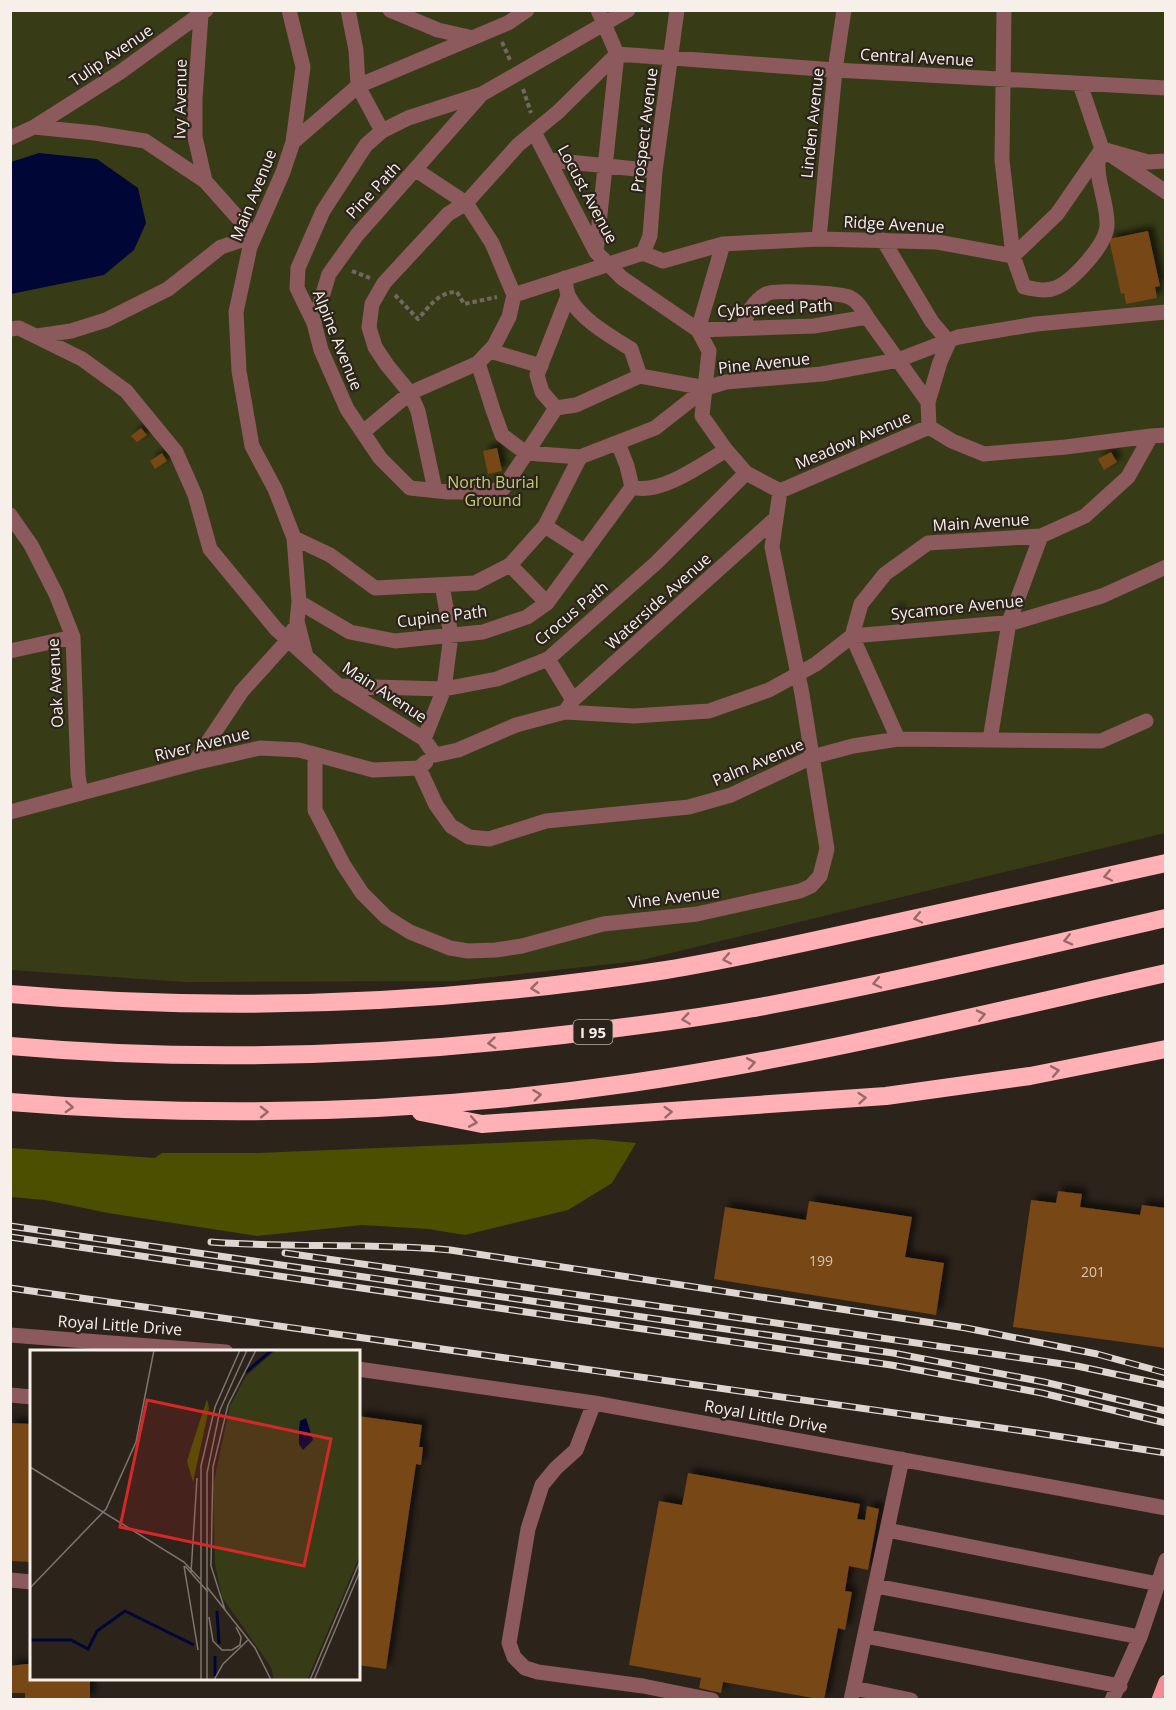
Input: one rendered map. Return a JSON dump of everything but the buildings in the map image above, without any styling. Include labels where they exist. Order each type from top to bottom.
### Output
[{"type":"highway","points":[[10,994],[120,1002],[250,1005],[403,1000],[534,988],[727,959],[1166,863]]},
{"type":"highway","name":"I 95","points":[[10,1046],[82,1053],[309,1055],[535,1040],[770,1005],[948,968],[1166,918]]},
{"type":"highway","points":[[10,1102],[198,1112],[291,1111],[485,1101],[559,1093],[732,1067],[851,1044],[1166,973]]},
{"type":"highway","points":[[395,1107],[482,1124],[823,1101],[950,1088],[1042,1074],[1166,1049]]},
{"type":"main road","points":[[1159,1700],[1166,1682]]},
{"type":"street","points":[[289,10],[303,67],[293,142]]},
{"type":"street","points":[[348,10],[356,50],[358,86],[382,131]]},
{"type":"street","points":[[390,10],[438,30],[472,38]]},
{"type":"street","name":"Main Avenue","points":[[435,755],[424,740],[364,704],[339,686],[306,656],[297,621],[299,602],[294,538],[275,489],[252,446],[239,370],[236,312],[250,247],[284,172],[293,142],[358,86],[508,23],[527,10]]},
{"type":"street","name":"Alpine Avenue","points":[[526,453],[503,489],[483,492],[410,488],[381,458],[348,409],[321,350],[314,323],[297,288],[298,268],[323,211],[366,146],[382,131],[408,118],[482,94],[601,18],[628,10]]},
{"type":"street","name":"Prospect Avenue","points":[[643,253],[650,236],[668,59],[677,10]]},
{"type":"street","name":"Linden Avenue","points":[[819,239],[843,10]]},
{"type":"street","points":[[1004,10],[1002,160],[1013,256],[1024,287],[1053,290],[1068,282],[1096,250],[1107,229],[1107,210],[1097,167],[1102,149],[1080,84]]},
{"type":"street","name":"Tulip Avenue","points":[[10,138],[34,127],[119,73],[204,13]]},
{"type":"street","name":"Ivy Avenue","points":[[204,13],[195,99],[195,137],[205,181],[254,237]]},
{"type":"street","points":[[596,252],[617,54],[601,18]]},
{"type":"street","points":[[435,490],[418,411],[410,393],[375,347],[369,327],[372,304],[384,283],[448,214],[466,203],[518,145],[617,54],[668,59]]},
{"type":"street","name":"Central Avenue","points":[[668,59],[1166,88]]},
{"type":"street","name":"Pine Path","points":[[314,323],[329,273],[335,264],[357,235],[482,94]]},
{"type":"street","points":[[34,127],[145,141],[205,181]]},
{"type":"street","name":"Locust Avenue","points":[[534,132],[596,252],[622,278],[698,330]]},
{"type":"street","points":[[1013,256],[1057,214],[1102,149]]},
{"type":"street","points":[[1102,149],[1148,162],[1166,161]]},
{"type":"street","points":[[1102,149],[1166,192]]},
{"type":"street","points":[[550,160],[655,171]]},
{"type":"street","points":[[363,432],[410,393],[478,363],[490,351],[509,317],[514,295],[492,243],[466,203],[416,170]]},
{"type":"street","points":[[37,336],[71,331],[106,320],[168,289],[221,247],[254,237]]},
{"type":"street","name":"Ridge Avenue","points":[[643,253],[663,261],[723,244],[819,239],[937,242],[1013,256]]},
{"type":"street","points":[[883,240],[932,322],[949,342],[940,362],[928,402],[929,427]]},
{"type":"street","points":[[723,244],[698,330],[709,351],[702,416],[746,473],[780,491],[776,518]]},
{"type":"street","points":[[514,295],[643,253]]},
{"type":"street","points":[[556,408],[542,392],[537,375],[568,296],[565,278]]},
{"type":"street","points":[[743,328],[751,308],[767,293],[800,292],[848,296],[858,303],[928,402]]},
{"type":"street","points":[[568,296],[598,329],[632,349],[640,375]]},
{"type":"street","name":"Pine Avenue","points":[[526,453],[580,457],[655,428],[706,388],[726,382],[822,374],[898,360],[958,338],[1036,324],[1166,312]]},
{"type":"street","name":"Cybrareed Path","points":[[698,330],[814,326],[867,317]]},
{"type":"street","points":[[10,329],[19,328],[82,359],[126,390],[176,452],[195,495],[210,549],[276,629],[306,656]]},
{"type":"street","points":[[490,351],[541,366]]},
{"type":"street","points":[[478,363],[502,435],[526,453],[556,408],[576,405],[640,375],[706,388]]},
{"type":"street","name":"Meadow Avenue","points":[[780,491],[929,427],[952,441],[984,454],[1158,436]]},
{"type":"street","name":"Main Avenue","points":[[852,636],[861,604],[885,574],[928,543],[1041,536],[1085,516],[1128,477],[1158,436]]},
{"type":"street","points":[[618,443],[632,487],[642,490],[682,477],[726,450]]},
{"type":"street","points":[[294,538],[330,555],[375,588],[475,583],[510,565],[545,526],[580,457]]},
{"type":"street","name":"Crocus Path","points":[[339,686],[444,689],[496,679],[548,659],[657,563],[746,473]]},
{"type":"street","name":"Cupine Path","points":[[299,602],[350,632],[395,641],[483,632],[526,617],[548,603],[632,487]]},
{"type":"street","name":"Oak Avenue","points":[[10,515],[31,545],[56,594],[73,637],[78,776],[81,793]]},
{"type":"street","name":"Vine Avenue","points":[[315,754],[315,810],[343,864],[362,893],[386,917],[410,932],[450,948],[468,951],[522,946],[603,924],[727,909],[800,891],[811,886],[820,876],[827,849],[798,674],[772,547],[776,518]]},
{"type":"street","name":"Waterside Avenue","points":[[569,706],[776,518]]},
{"type":"street","points":[[545,526],[585,552]]},
{"type":"street","points":[[990,740],[1009,622],[1041,536]]},
{"type":"street","points":[[510,565],[548,603]]},
{"type":"street","name":"Sycamore Avenue","points":[[852,636],[1009,622],[1102,596],[1166,567]]},
{"type":"street","points":[[424,740],[444,689],[451,635],[442,585]]},
{"type":"street","points":[[194,763],[242,691],[289,639],[297,621]]},
{"type":"street","points":[[419,768],[435,755],[458,750],[516,725],[569,706],[634,716],[709,711],[769,690],[816,664],[852,636],[898,739]]},
{"type":"street","points":[[10,651],[73,637]]},
{"type":"street","points":[[548,659],[569,706]]},
{"type":"street","name":"Palm Avenue","points":[[419,768],[436,805],[451,826],[469,837],[489,839],[546,821],[689,807],[731,795],[812,757],[853,746],[898,739],[1101,741],[1146,721]]},
{"type":"street","name":"River Avenue","points":[[10,812],[194,763],[260,748],[299,750],[373,770],[419,768]]},
{"type":"street","name":"Royal Little Drive","points":[[10,1335],[188,1350]]},
{"type":"street","name":"Royal Little Drive","points":[[360,1369],[594,1403],[1166,1508]]},
{"type":"street","points":[[10,1395],[30,1397]]},
{"type":"street","points":[[594,1403],[576,1450],[556,1468],[542,1485],[528,1529],[509,1643],[514,1657],[525,1668],[548,1675],[644,1686],[712,1700]]},
{"type":"street","points":[[902,1459],[853,1694],[911,1700]]},
{"type":"street","points":[[887,1530],[1158,1584]]},
{"type":"street","points":[[865,1636],[1116,1693],[1140,1637],[1166,1560]]},
{"type":"street","points":[[10,1580],[30,1582]]},
{"type":"street","points":[[876,1586],[1140,1637]]},
{"type":"path","points":[[418,319],[433,302],[446,292],[458,292],[464,304],[514,295]]},
{"type":"green space","name":"North Burial Ground","points":[[10,11],[1165,11],[1165,833],[638,961],[456,981],[185,982],[11,970]]},
{"type":"shaded area","points":[[39,153],[97,159],[138,188],[146,223],[134,250],[104,275],[11,294],[11,162]]},
{"type":"shaded area","points":[[593,1139],[636,1143],[612,1183],[568,1210],[465,1235],[428,1229],[362,1225],[257,1236],[108,1213],[45,1200],[11,1197],[11,1148],[155,1158],[162,1153],[258,1153]]},
{"type":"railway","points":[[10,1226],[893,1353],[1044,1382],[1166,1411]]},
{"type":"railway","points":[[10,1237],[891,1365],[1042,1393],[1166,1423]]},
{"type":"railway","points":[[211,1242],[450,1250],[966,1328],[1097,1354],[1166,1373]]},
{"type":"railway","points":[[285,1253],[1077,1366],[1166,1385]]},
{"type":"railway","points":[[10,1288],[1166,1453]]}]
